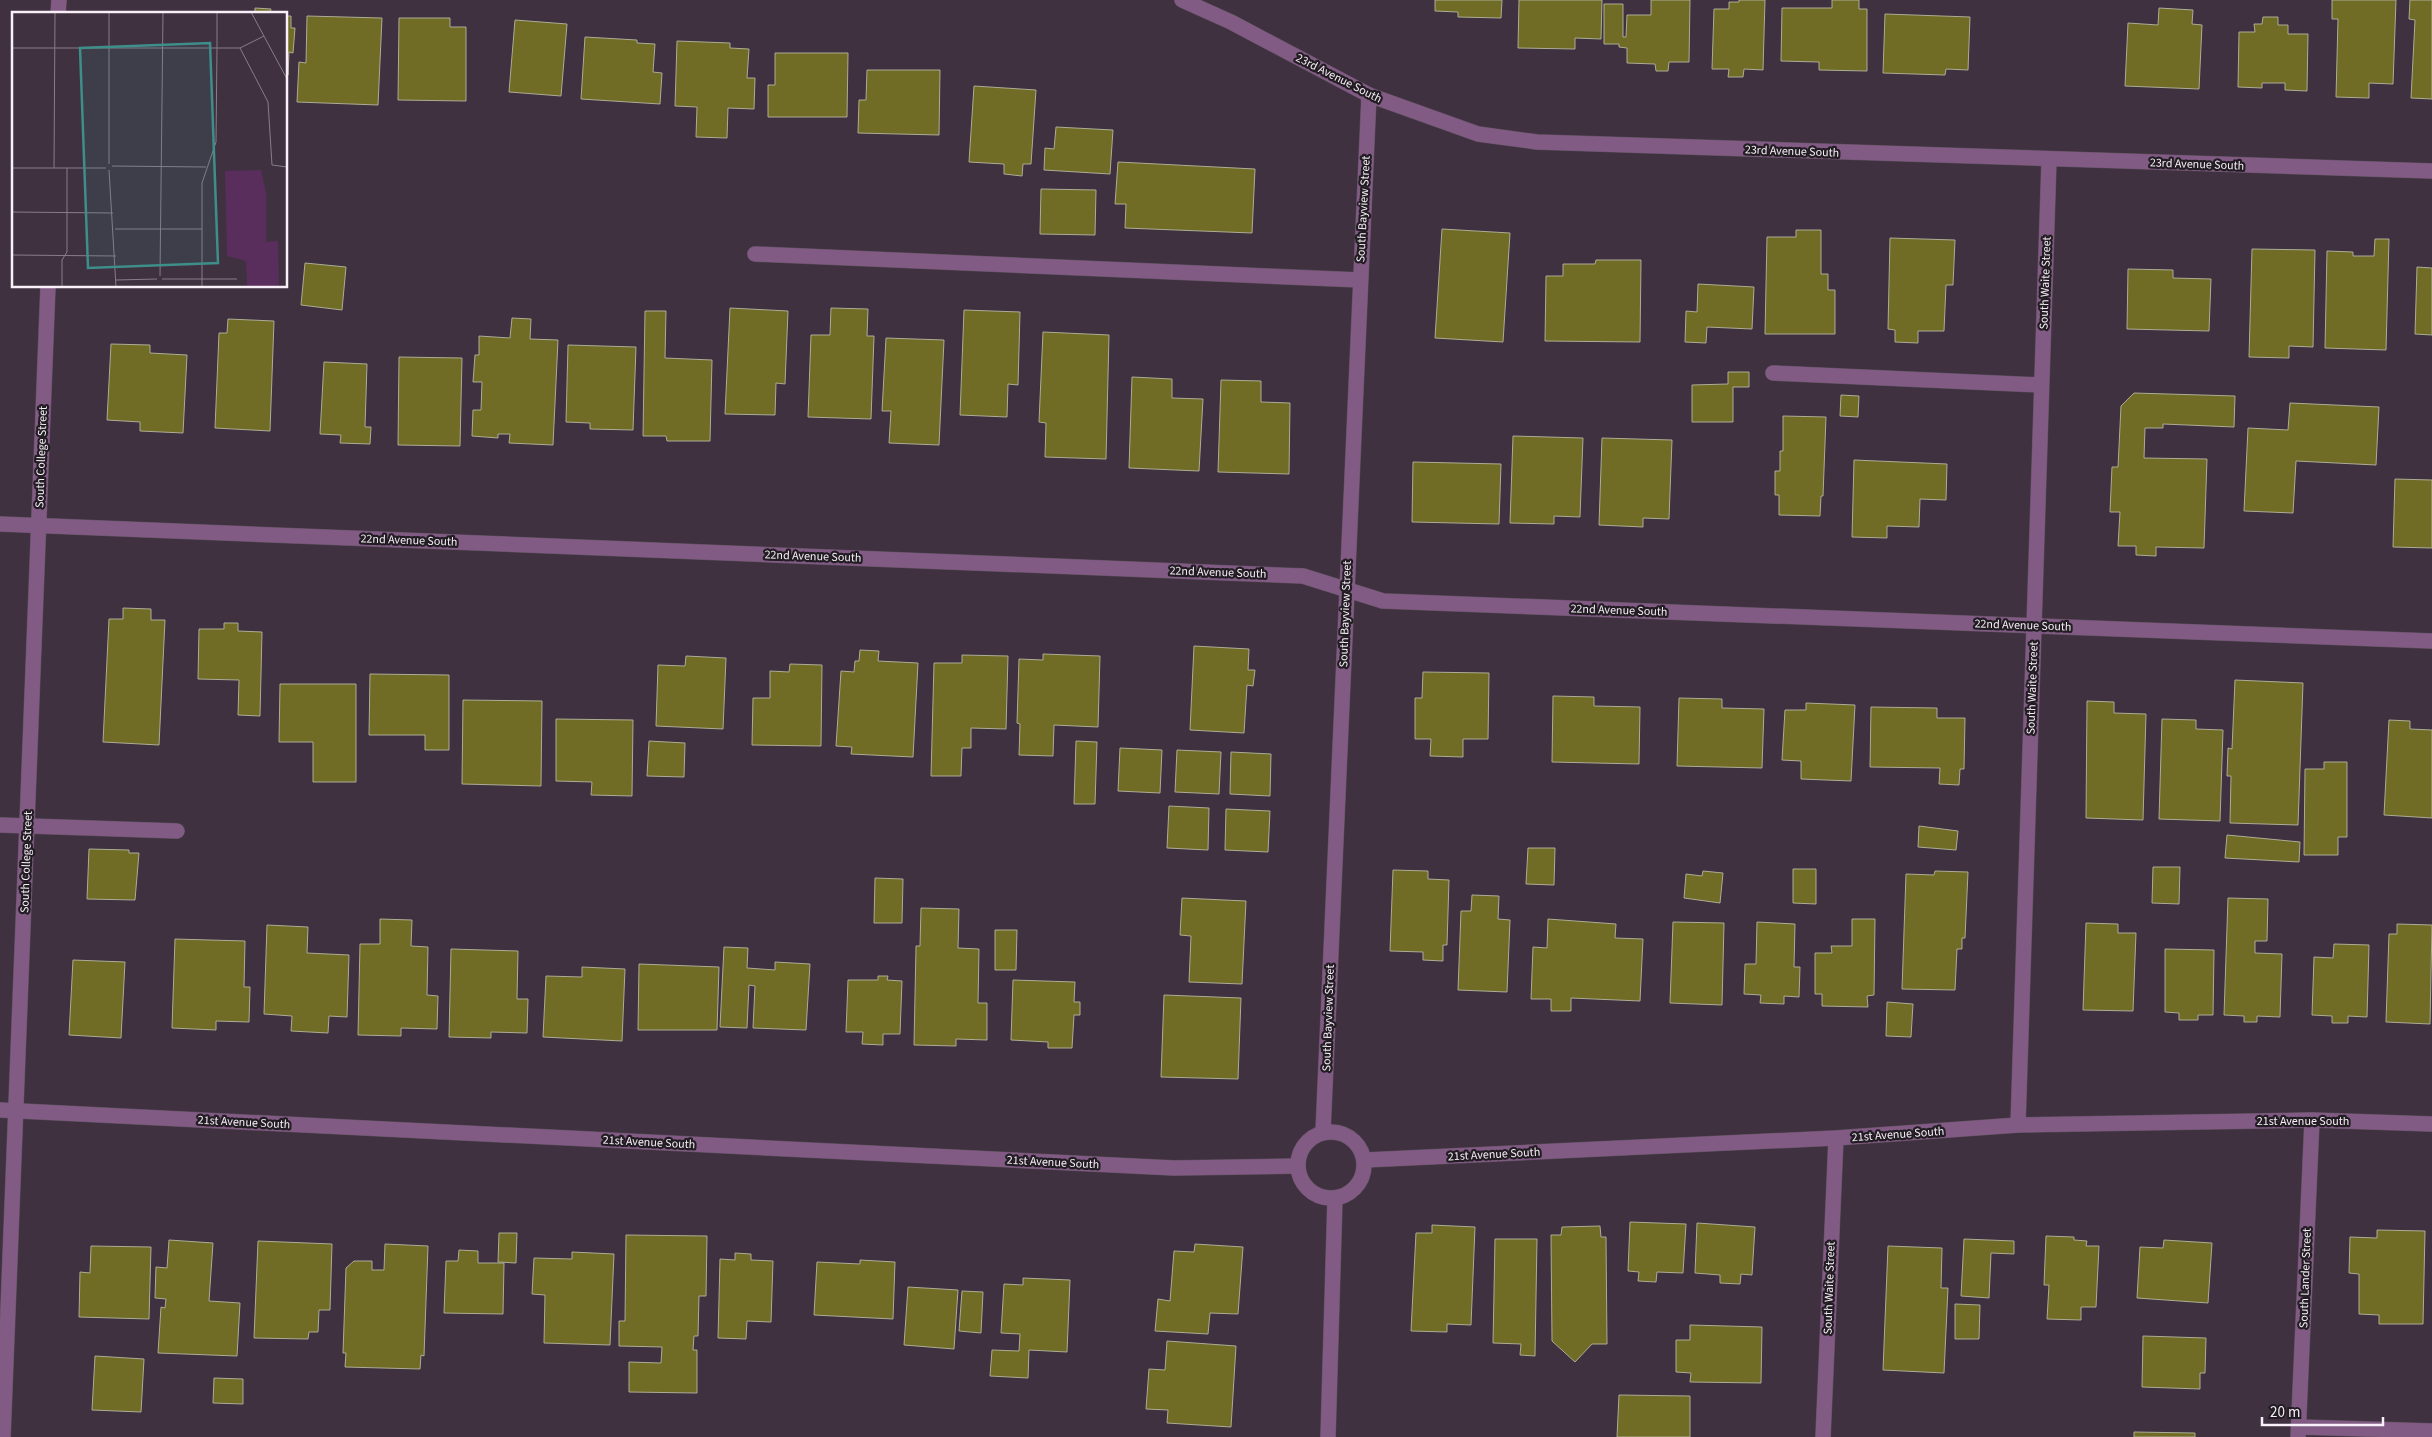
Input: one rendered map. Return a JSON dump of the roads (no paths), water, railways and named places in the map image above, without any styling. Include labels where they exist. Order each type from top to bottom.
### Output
[{"type":"street","name":"23rd Avenue South","points":[[1182,0],[1231,22],[1369,95],[1478,134],[1537,142],[2432,171]]},
{"type":"street","name":"South Bayview Street","points":[[1323,1132],[1369,95]]},
{"type":"street","name":"South Waite Street","points":[[2018,1125],[2049,160]]},
{"type":"street","points":[[755,254],[1360,280]]},
{"type":"street","name":"South College Street","points":[[3,1437],[48,288]]},
{"type":"street","points":[[1774,373],[2042,385]]},
{"type":"street","name":"22nd Avenue South","points":[[0,524],[1303,576],[1384,601],[2432,641]]},
{"type":"street","points":[[0,826],[177,831]]},
{"type":"street","name":"21st Avenue South","points":[[0,1110],[1174,1168],[1298,1166]]},
{"type":"street","name":"21st Avenue South","points":[[1365,1160],[1836,1138],[2018,1125],[2312,1120],[2432,1124]]},
{"type":"street","name":"South Lander Street","points":[[2298,1432],[2312,1120]]},
{"type":"street","points":[[1334,1131],[1345,1134],[1361,1149],[1365,1160],[1361,1181],[1355,1190],[1346,1196],[1324,1198],[1310,1191],[1300,1178],[1299,1155],[1304,1145],[1313,1137],[1323,1132],[1334,1131]]},
{"type":"street","name":"South Waite Street","points":[[1823,1437],[1836,1138]]},
{"type":"street","points":[[1328,1437],[1335,1198]]},
{"type":"street","points":[[2298,1432],[2432,1431]]}]
